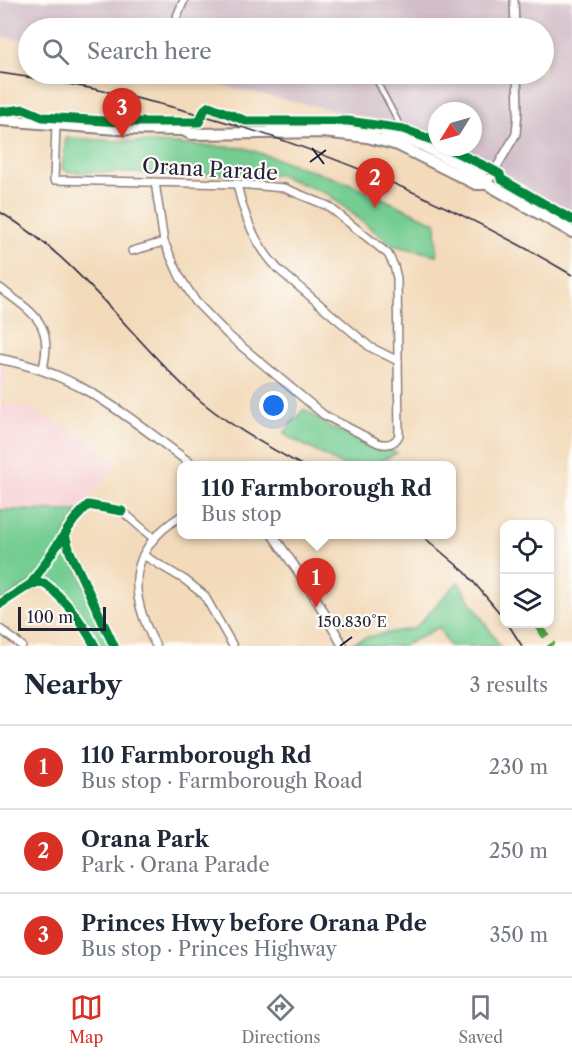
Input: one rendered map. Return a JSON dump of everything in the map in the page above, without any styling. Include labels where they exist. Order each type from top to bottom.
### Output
[{"type":"main road","points":[[0,120],[56,125],[183,130],[191,134],[336,133],[400,140],[476,184],[487,184],[572,232]]},
{"type":"street","points":[[177,16],[184,0]]},
{"type":"street","points":[[514,0],[515,18]]},
{"type":"street","points":[[487,184],[516,134],[517,84]]},
{"type":"street","name":"Orana Parade","points":[[56,125],[54,180],[277,186],[323,202],[388,254],[397,278],[399,435],[394,442],[387,445],[378,443],[330,419],[228,335],[192,296],[164,242]]},
{"type":"street","points":[[132,251],[164,242],[155,182]]},
{"type":"street","points":[[237,184],[250,230],[266,256],[278,269],[370,347],[398,361]]},
{"type":"street","points":[[0,288],[33,315],[45,330],[48,344],[43,368]]},
{"type":"street","points":[[0,360],[43,368],[104,400],[188,461]]},
{"type":"street","points":[[122,511],[153,538]]},
{"type":"street","points":[[156,646],[138,604],[136,583],[143,555],[153,538],[177,519]]},
{"type":"street","points":[[275,539],[311,590],[343,646]]},
{"type":"street","points":[[143,555],[185,580],[204,595],[234,646]]},
{"type":"street","points":[[0,629],[22,646]]},
{"type":"lane","points":[[378,84],[400,125],[400,140]]},
{"type":"shaded area","points":[[0,0],[572,0],[572,219],[462,156],[482,156],[482,102],[428,102],[428,141],[372,119],[215,84],[554,84],[554,18],[18,18],[18,39],[0,37]]},
{"type":"shaded area","points":[[0,367],[9,369],[6,371],[1,404],[27,408],[78,433],[117,462],[80,512],[0,510]]},
{"type":"green space","points":[[66,138],[245,148],[351,184],[436,223],[437,255],[392,245],[328,194],[279,175],[69,172],[62,169]]},
{"type":"green space","points":[[304,409],[332,428],[397,453],[380,461],[334,461],[283,434]]},
{"type":"green space","points":[[0,510],[80,511],[65,533],[66,546],[113,646],[98,646],[73,607],[47,581],[36,580],[0,602]]},
{"type":"green space","points":[[458,582],[500,646],[449,646],[439,627],[403,646],[353,646],[351,644],[367,637],[415,628]]},
{"type":"railway","points":[[0,73],[18,76]]},
{"type":"railway","points":[[70,84],[151,102],[296,145],[367,172],[437,203],[505,237],[572,275]]},
{"type":"railway","points":[[0,212],[28,230],[77,273],[189,391],[244,432],[294,461]]},
{"type":"railway","points":[[426,539],[465,572],[500,613]]},
{"type":"railway","points":[[511,628],[522,646]]},
{"type":"marked path","points":[[541,628],[552,646]]},
{"type":"cycle path","points":[[0,112],[24,109],[43,117],[120,122],[199,122],[205,109],[209,106],[246,121],[348,121],[403,129],[428,139]]},
{"type":"cycle path","points":[[464,156],[500,174],[501,179],[572,220]]},
{"type":"cycle path","points":[[0,604],[31,584],[74,520],[88,505],[122,511]]},
{"type":"cycle path","points":[[65,535],[70,552],[114,646]]},
{"type":"cycle path","points":[[31,584],[44,583],[59,597],[79,620],[95,646]]},
{"type":"place","name":"Princes Hwy before Orana Pde","points":[[122,138]]},
{"type":"place","name":"Orana Park","points":[[375,208]]},
{"type":"place","name":"110 Farmborough Rd","points":[[316,608]]}]
